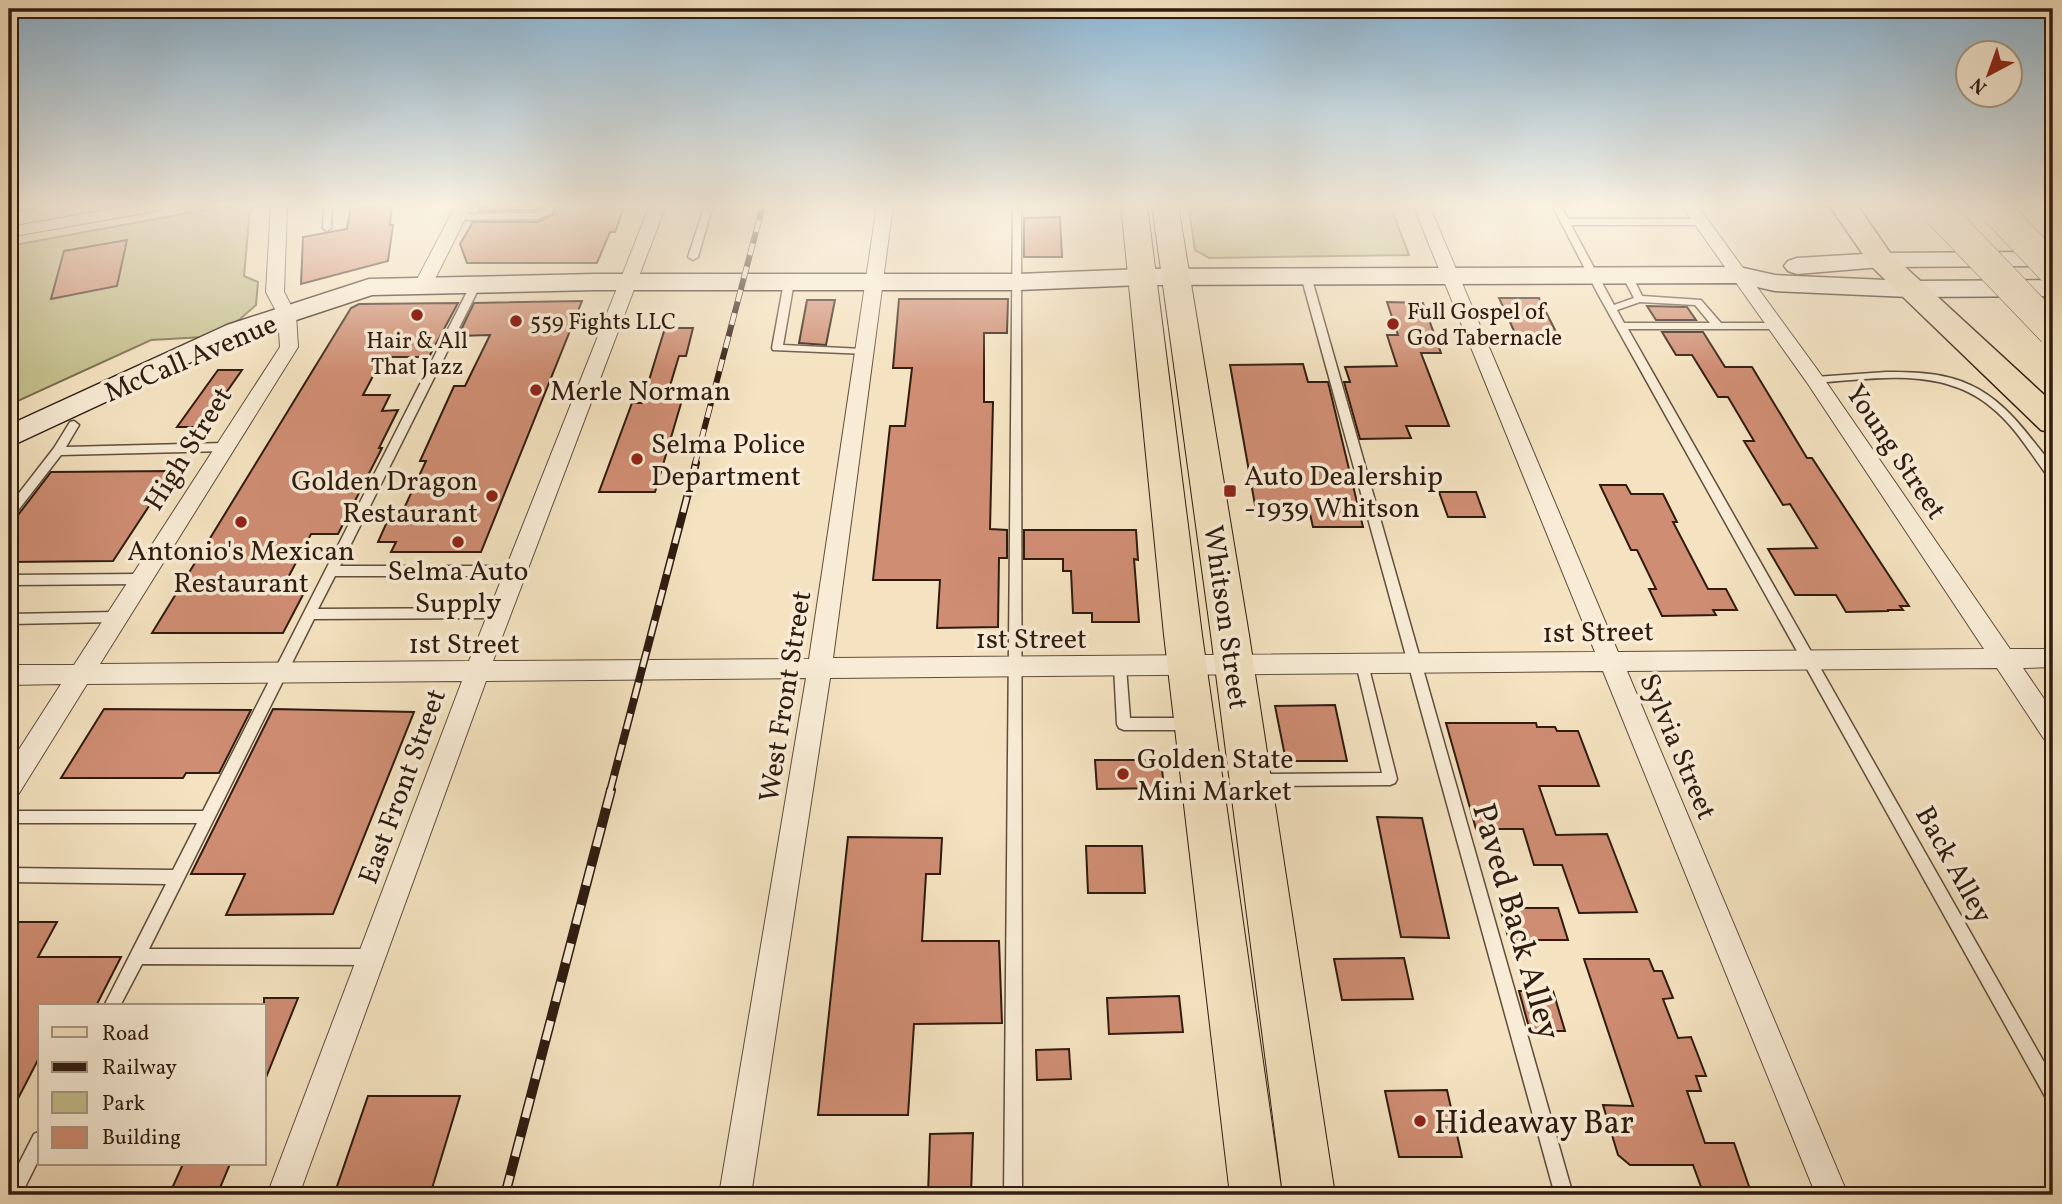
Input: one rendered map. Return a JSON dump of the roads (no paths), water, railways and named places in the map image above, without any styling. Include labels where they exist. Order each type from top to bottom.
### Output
[{"type":"highway","points":[[1882,261],[2053,422]]},
{"type":"highway","points":[[1986,261],[2053,331]]},
{"type":"main road","name":"Whitson Street","points":[[1154,261],[1159,277],[1234,666],[1309,1195]]},
{"type":"main road","name":"Whitson Street","points":[[1160,261],[1159,277],[1188,667],[1256,1195]]},
{"type":"main road","points":[[1739,275],[1762,268],[1863,261]]},
{"type":"main road","points":[[287,315],[369,287],[476,284],[1018,282],[1159,277],[1739,275],[1775,283],[1909,289],[2053,288]]},
{"type":"main road","name":"McCall Avenue","points":[[9,456],[246,342],[287,315]]},
{"type":"main road","name":"McCall Avenue","points":[[9,437],[236,331],[287,315]]},
{"type":"street","name":"High Street","points":[[9,787],[289,347],[287,315],[275,292],[276,261]]},
{"type":"street","points":[[424,285],[436,261]]},
{"type":"street","name":"East Front Street","points":[[283,1195],[499,612],[636,261]]},
{"type":"street","name":"West Front Street","points":[[735,1195],[818,670],[878,261]]},
{"type":"street","name":"Sylvia Street","points":[[1444,261],[1832,1195]]},
{"type":"street","name":"Young Street","points":[[1729,261],[1778,326],[2053,732]]},
{"type":"street","name":"1st Street","points":[[9,676],[2053,658]]},
{"type":"lane","points":[[1013,1195],[1018,261]]},
{"type":"lane","name":"Back Alley","points":[[1587,261],[2053,1094]]},
{"type":"lane","points":[[1627,275],[1639,299]]},
{"type":"lane","name":"Paved Back Alley","points":[[1306,276],[1564,1195]]},
{"type":"lane","points":[[789,282],[777,348],[863,352]]},
{"type":"lane","points":[[113,1004],[476,284]]},
{"type":"lane","points":[[1612,309],[1639,299],[1698,302],[1718,326]]},
{"type":"lane","points":[[1622,326],[1778,326]]},
{"type":"lane","points":[[1815,380],[1924,374],[1948,379],[1995,404],[2053,475]]},
{"type":"lane","points":[[9,514],[58,451],[74,425]]},
{"type":"lane","points":[[58,451],[225,447]]},
{"type":"lane","points":[[333,571],[515,571]]},
{"type":"lane","points":[[9,580],[141,579]]},
{"type":"lane","points":[[311,614],[499,612]]},
{"type":"lane","points":[[9,619],[116,617]]},
{"type":"lane","points":[[1250,780],[1390,779],[1362,664]]},
{"type":"lane","points":[[1120,667],[1124,724],[1195,724]]},
{"type":"lane","points":[[9,817],[207,817]]},
{"type":"lane","points":[[9,875],[176,877]]},
{"type":"lane","points":[[137,956],[372,957]]},
{"type":"lane","points":[[12,1195],[38,1144]]},
{"type":"railway","points":[[695,464],[748,261]]},
{"type":"railway","points":[[610,791],[696,463]]},
{"type":"railway","points":[[505,1195],[611,790]]},
{"type":"place","name":"Hair & All That Jazz","points":[[417,315]]},
{"type":"place","name":"559 Fights LLC","points":[[516,321]]},
{"type":"place","name":"Full Gospel of God Tabernacle","points":[[1393,324]]},
{"type":"place","name":"Merle Norman","points":[[536,390]]},
{"type":"place","name":"Selma Police Department","points":[[637,459]]},
{"type":"place","name":"Auto Dealership -1939 Whitson","points":[[1230,491]]},
{"type":"place","name":"Golden Dragon Restaurant","points":[[492,496]]},
{"type":"place","name":"Antonio's Mexican Restaurant","points":[[241,522]]},
{"type":"place","name":"Selma Auto Supply","points":[[458,542]]},
{"type":"place","name":"Golden State Mini Market","points":[[1123,774]]},
{"type":"place","name":"Hideaway Bar","points":[[1420,1121]]}]
